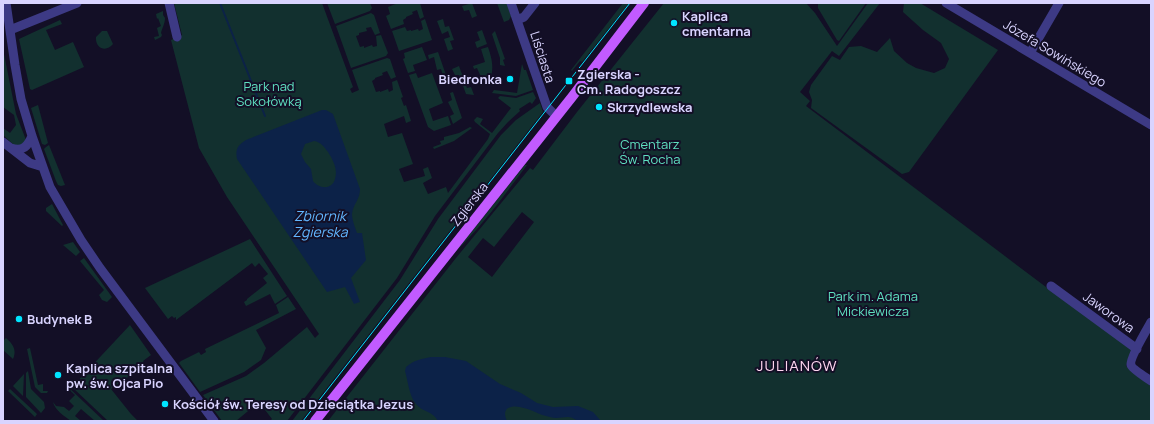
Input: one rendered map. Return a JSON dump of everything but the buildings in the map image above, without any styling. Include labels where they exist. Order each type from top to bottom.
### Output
[{"type":"main road","name":"Zgierska","points":[[315,421],[644,3]]},
{"type":"street","points":[[6,3],[18,82],[32,136],[50,187],[89,252],[214,421]]},
{"type":"street","points":[[10,30],[77,3]]},
{"type":"street","points":[[169,3],[177,37]]},
{"type":"street","name":"Liściasta","points":[[511,3],[547,106],[556,116]]},
{"type":"street","points":[[517,20],[524,17],[535,3]]},
{"type":"street","name":"Józefa Sowińskiego","points":[[946,3],[1151,125]]},
{"type":"street","points":[[1030,53],[1059,3]]},
{"type":"street","points":[[5,143],[19,150],[28,144],[32,136]]},
{"type":"street","points":[[5,143],[30,163],[43,167]]},
{"type":"street","name":"Jaworowa","points":[[1051,286],[1136,349],[1131,365],[1151,381]]},
{"type":"street","points":[[1136,349],[1151,322]]},
{"type":"green space","name":"Park nad Sokołówką","points":[[174,3],[322,3],[353,87],[350,89],[352,93],[359,90],[352,70],[387,58],[390,59],[396,77],[391,79],[387,71],[372,81],[376,92],[388,89],[389,92],[393,90],[392,82],[397,80],[403,97],[401,98],[404,106],[406,105],[411,121],[406,123],[404,116],[384,124],[388,137],[402,133],[413,164],[399,169],[404,182],[425,176],[423,169],[428,167],[432,178],[423,183],[428,194],[446,187],[448,193],[488,139],[490,134],[474,120],[477,117],[483,119],[480,124],[492,133],[511,108],[498,98],[500,96],[516,98],[533,92],[536,98],[532,104],[530,102],[519,109],[520,111],[498,133],[435,216],[397,278],[287,421],[270,421],[272,419],[259,402],[236,421],[222,421],[203,395],[246,376],[307,327],[315,338],[319,334],[227,197],[199,148],[171,40],[182,35]]},
{"type":"green space","points":[[327,3],[370,3],[372,8],[370,11],[335,24]]},
{"type":"green space","points":[[398,3],[420,3],[424,17],[420,19],[417,10],[412,12],[413,14],[403,20],[404,24],[391,29],[386,16],[390,14],[388,7]]},
{"type":"green space","points":[[472,3],[477,16],[472,18],[469,10],[464,11],[462,6]]},
{"type":"green space","points":[[497,3],[507,3],[511,16],[509,20],[504,22]]},
{"type":"green space","points":[[623,3],[629,3],[582,62],[580,61],[572,71],[571,70]]},
{"type":"green space","name":"Park im. Adama Mickiewicza","points":[[664,3],[806,3],[815,13],[837,46],[868,3],[880,3],[839,56],[832,51],[800,92],[810,101],[806,106],[1046,287],[1133,349],[1126,366],[1151,386],[1151,421],[328,421],[456,258],[530,168],[533,170]],"holes":[[[522,212],[534,222],[492,277],[468,257],[483,238],[494,247]]]},
{"type":"green space","points":[[818,3],[866,3],[839,41],[818,8]]},
{"type":"green space","points":[[904,3],[920,3],[998,50],[909,172],[902,174],[811,108],[812,100],[809,92],[811,85],[832,56],[840,60],[849,47],[861,46],[877,52],[890,38],[894,51],[907,63],[916,68],[934,73],[945,68],[949,59],[941,43],[923,30],[903,12]]},
{"type":"green space","points":[[163,11],[165,22],[161,33],[162,35],[155,40],[154,37],[159,36],[157,28],[161,26],[156,14]]},
{"type":"green space","points":[[371,13],[374,15],[380,33],[375,35],[371,27],[366,28],[367,31],[359,33],[359,35],[356,36],[360,47],[364,46],[364,48],[372,45],[373,47],[377,46],[376,36],[381,35],[388,53],[386,56],[351,68],[336,26]]},
{"type":"green space","points":[[425,19],[432,40],[399,51],[392,31],[405,27],[407,31],[418,29],[419,31],[423,29],[421,21]]},
{"type":"green space","points":[[443,19],[445,27],[449,26],[454,40],[450,41],[453,49],[448,51],[444,39],[450,37],[448,31],[442,34],[437,21]]},
{"type":"green space","points":[[60,20],[62,24],[46,30],[55,50],[73,42],[84,67],[32,90],[30,89],[19,39]]},
{"type":"green space","points":[[482,30],[487,44],[477,48],[475,42],[480,40],[477,32]]},
{"type":"green space","points":[[102,31],[107,31],[113,44],[104,49],[97,44],[96,41],[96,37]]},
{"type":"green space","points":[[495,31],[505,59],[503,60],[505,66],[500,65],[500,58],[492,34]]},
{"type":"green space","points":[[422,47],[427,60],[413,65],[415,71],[408,73],[403,59],[405,58],[404,53]]},
{"type":"green space","points":[[488,47],[492,66],[492,74],[489,85],[486,84],[487,81],[485,76],[481,77],[477,68],[474,69],[473,66],[485,62],[481,49]]},
{"type":"green space","points":[[3,49],[16,114],[26,140],[23,145],[15,146],[3,135],[3,128],[10,133],[16,125],[14,115],[3,107]]},
{"type":"green space","points":[[438,52],[446,75],[443,76],[441,69],[437,70],[434,57],[429,59],[428,55]]},
{"type":"green space","points":[[522,64],[524,70],[526,70],[533,90],[516,96],[492,93],[494,90],[517,93]]},
{"type":"green space","points":[[459,66],[467,88],[471,87],[474,95],[466,94],[459,75],[455,75],[452,69]]},
{"type":"green space","points":[[416,73],[418,78],[432,73],[443,103],[429,109],[433,121],[448,116],[451,125],[434,131],[428,127],[409,75]]},
{"type":"green space","points":[[453,92],[462,118],[453,124],[450,116],[454,114],[448,102],[452,100],[450,93]]},
{"type":"green space","points":[[540,103],[543,112],[301,421],[292,421],[400,280],[438,219],[501,135],[516,120]]},
{"type":"green space","points":[[38,105],[48,143],[45,145],[42,144],[31,108]]},
{"type":"green space","points":[[470,127],[472,128],[454,141],[434,149],[433,147],[441,144],[440,141],[444,140],[444,137],[459,133]]},
{"type":"green space","points":[[49,145],[65,185],[58,185],[56,181],[44,149]]},
{"type":"green space","points":[[525,165],[527,165],[494,208],[458,249]]},
{"type":"green space","points":[[52,204],[63,225],[62,226],[46,211],[46,208]]},
{"type":"green space","points":[[250,239],[287,296],[275,304],[270,294],[246,306],[244,302],[267,283],[263,278],[268,274],[259,263],[255,267],[252,263],[176,320],[176,317],[174,318],[172,316],[168,319],[145,288]]},
{"type":"green space","points":[[73,242],[80,252],[76,256],[63,245]]},
{"type":"green space","points":[[84,258],[112,297],[107,302],[102,300],[99,295],[104,290],[80,261]]},
{"type":"green space","points":[[288,297],[296,309],[256,330],[266,348],[261,360],[244,372],[200,392],[179,363],[199,352],[201,355],[206,352],[205,349],[279,313],[276,305]]},
{"type":"green space","points":[[130,325],[151,355],[143,361],[145,365],[111,389],[138,421],[108,421],[72,387]]},
{"type":"green space","points":[[6,338],[14,347],[15,353],[13,359],[3,350],[3,341]]},
{"type":"green space","points":[[30,348],[38,385],[43,384],[43,391],[48,391],[47,393],[41,393],[35,387],[27,349]]},
{"type":"green space","points":[[28,371],[31,389],[44,402],[45,408],[41,413],[26,397],[26,373]]},
{"type":"green space","points":[[24,374],[23,396],[13,386]]},
{"type":"green space","points":[[66,385],[104,421],[95,421],[81,409],[75,416],[81,421],[71,421],[60,413],[53,402],[56,406],[64,407],[69,411],[74,406],[69,401],[75,395],[65,386]]},
{"type":"green space","points":[[10,389],[37,414],[35,417],[8,391]]},
{"type":"water","name":"Zbiornik Zgierska","points":[[322,110],[326,110],[333,114],[360,189],[352,216],[357,233],[362,233],[366,260],[351,278],[360,302],[354,304],[345,287],[327,292],[237,159],[236,153],[238,148],[246,140]],"holes":[[[314,141],[319,142],[322,145],[333,161],[336,175],[333,183],[328,187],[319,186],[313,181],[311,169],[301,154],[305,144]]]},
{"type":"water","points":[[431,357],[445,357],[466,361],[500,384],[521,393],[537,403],[553,407],[578,406],[593,412],[601,421],[584,422],[570,417],[552,418],[516,406],[506,410],[505,416],[507,421],[438,421],[433,415],[418,407],[414,401],[410,393],[405,371],[406,367],[412,363]]},
{"type":"waterway","points":[[220,3],[265,116]]},
{"type":"tram line","points":[[303,421],[630,3]]},
{"type":"place","name":"Kaplica cmentarna","points":[[674,23]]},
{"type":"place","name":"Biedronka","points":[[510,79]]},
{"type":"place","name":"Zgierska - Cm. Radogoszcz","points":[[569,81]]},
{"type":"place","name":"Skrzydlewska","points":[[599,107]]},
{"type":"place","name":"Budynek B","points":[[19,319]]},
{"type":"place","name":"Kaplica szpitalna pw. św. Ojca Pio","points":[[58,375]]},
{"type":"place","name":"Kościół św. Teresy od Dzieciątka Jezus","points":[[165,404]]},
{"type":"district","name":"JULIANÓW","points":[[797,365]]},
{"type":"park label","name":"Cmentarz Św. Rocha","points":[[650,152]]}]
